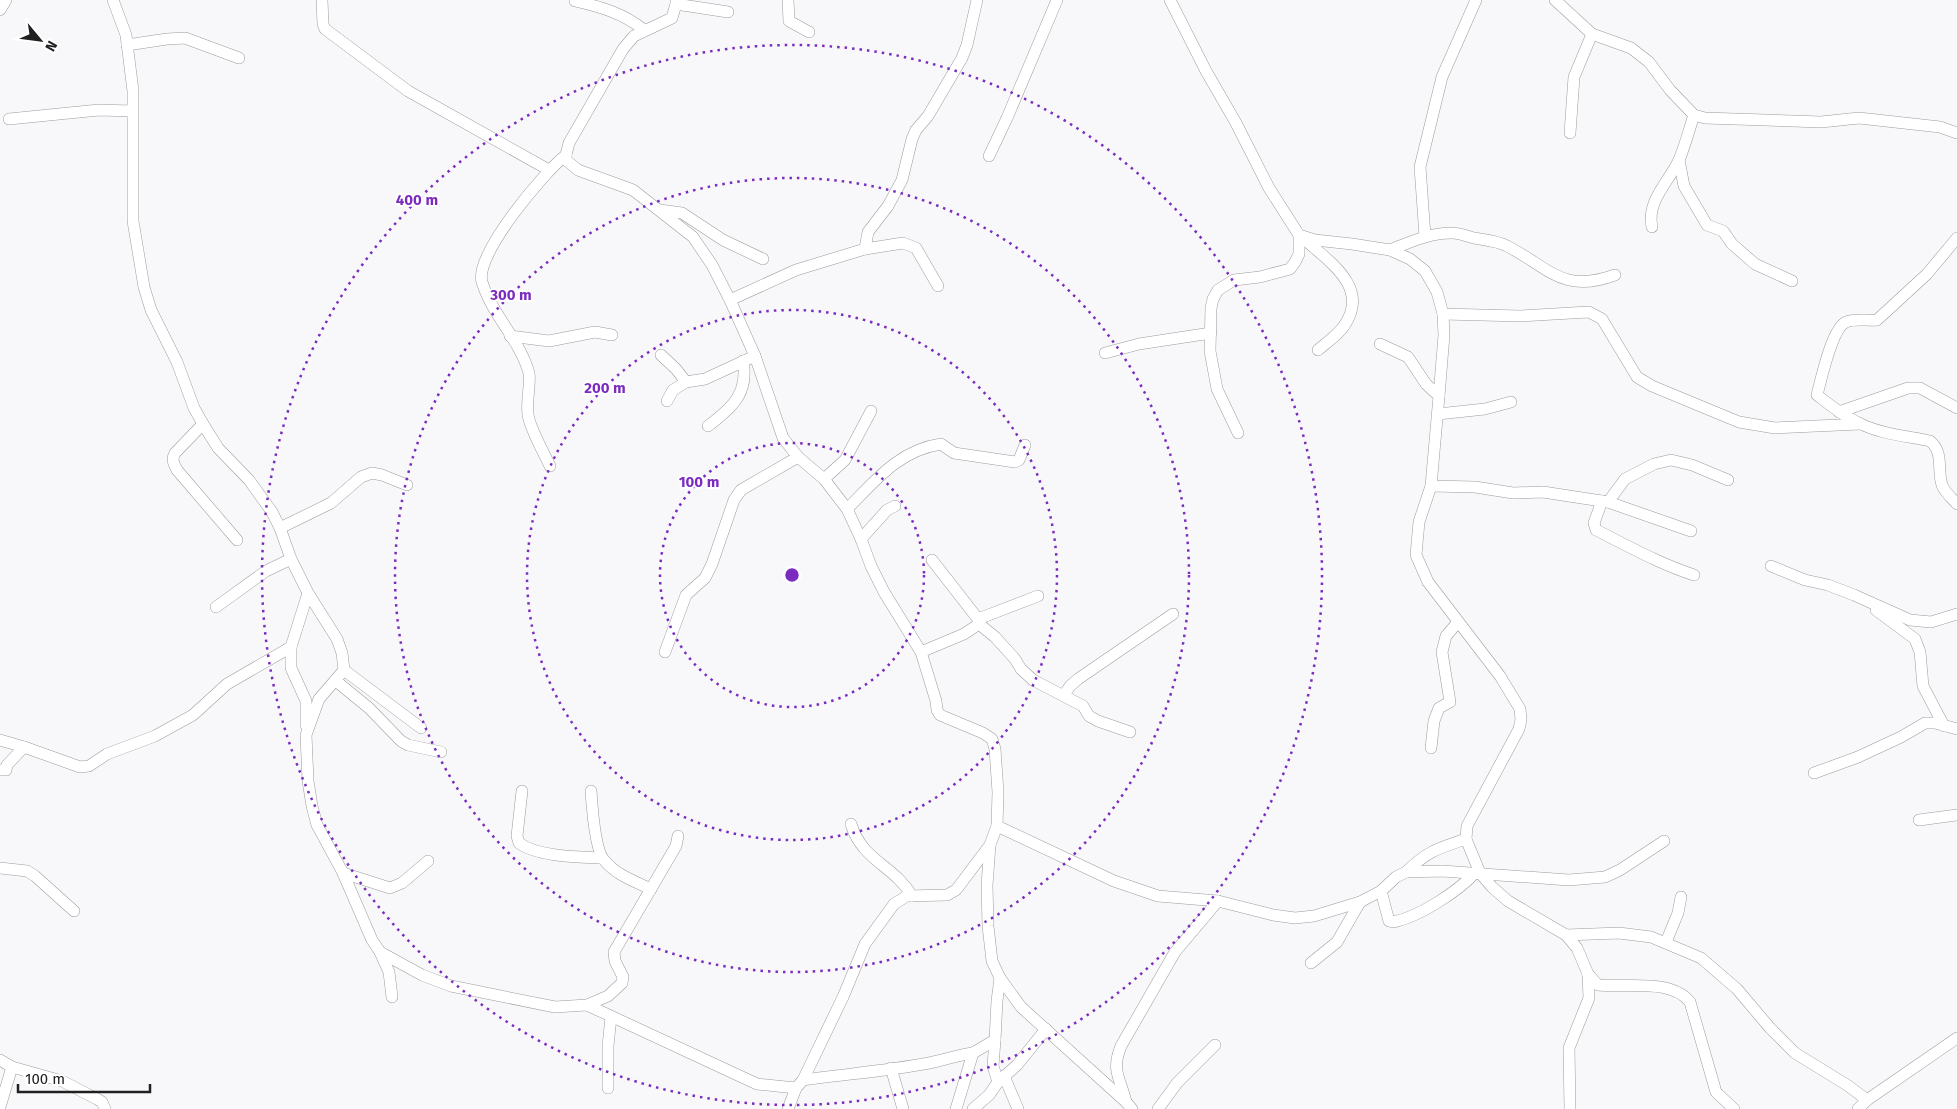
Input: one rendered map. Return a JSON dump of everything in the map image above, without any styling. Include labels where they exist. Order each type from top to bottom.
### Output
[{"type":"street","points":[[0,10],[6,0]]},
{"type":"street","points":[[113,0],[126,35],[133,91],[133,221],[144,287],[151,310],[177,362],[194,408],[218,448],[249,480],[272,512],[308,593],[337,640],[342,653],[344,670],[319,699],[306,735]]},
{"type":"street","points":[[322,0],[325,29],[408,91],[549,170]]},
{"type":"street","points":[[788,0],[789,21],[809,32]]},
{"type":"street","points":[[865,249],[868,232],[888,206],[902,180],[916,130],[928,116],[962,58],[967,45],[977,0]]},
{"type":"street","points":[[989,156],[1057,0]]},
{"type":"street","points":[[1170,0],[1269,188],[1300,235],[1344,275],[1350,284],[1352,308],[1343,328],[1318,350]]},
{"type":"street","points":[[1425,236],[1420,167],[1442,77],[1476,0]]},
{"type":"street","points":[[1556,0],[1592,34],[1631,48],[1649,62],[1670,90],[1694,115],[1705,118],[1821,122],[1859,118],[1940,128],[1957,133]]},
{"type":"street","points":[[575,1],[608,8],[632,20],[644,30]]},
{"type":"street","points":[[728,12],[676,2],[672,18],[634,36],[623,49],[569,142],[566,160],[578,170],[633,190],[693,237],[712,265],[755,356],[783,438],[798,457],[824,479],[847,509],[884,592],[921,652],[940,716],[983,733],[992,739],[995,749],[998,792],[997,826],[990,845],[987,885],[988,926],[992,961],[1000,978],[1021,1007],[1129,1105]]},
{"type":"street","points":[[1570,133],[1574,77],[1592,34]]},
{"type":"street","points":[[127,45],[185,38],[239,58]]},
{"type":"street","points":[[9,119],[99,110],[132,112]]},
{"type":"street","points":[[1652,227],[1650,218],[1654,203],[1679,160],[1694,115]]},
{"type":"street","points":[[550,466],[528,416],[527,396],[530,375],[524,360],[492,305],[481,280],[483,263],[523,201],[549,170],[566,155]]},
{"type":"street","points":[[1679,160],[1684,186],[1707,225],[1723,231],[1732,244],[1755,264],[1792,281]]},
{"type":"street","points":[[660,210],[682,213],[723,240],[763,259]]},
{"type":"street","points":[[1390,250],[1425,236],[1454,232],[1506,245],[1556,277],[1584,283],[1598,281],[1615,275]]},
{"type":"street","points":[[1300,235],[1315,240],[1390,250],[1410,259],[1425,271],[1437,292],[1443,314],[1444,335],[1438,414],[1431,486],[1419,522],[1416,555],[1428,582],[1500,676],[1520,709],[1521,720],[1519,729],[1467,826],[1466,839],[1478,873],[1508,901],[1566,935],[1577,948],[1588,974],[1598,985],[1615,987],[1665,986],[1684,994],[1690,1002],[1716,1092],[1734,1109]]},
{"type":"street","points":[[1238,433],[1217,389],[1210,351],[1211,308],[1218,290],[1234,280],[1260,277],[1290,269],[1299,254],[1300,235]]},
{"type":"street","points":[[1957,238],[1927,274],[1877,320],[1846,321],[1839,326],[1831,346],[1817,395],[1839,412],[1860,424],[1882,432],[1930,441],[1936,445],[1941,483],[1945,491],[1957,504]]},
{"type":"street","points":[[730,300],[796,270],[865,249],[903,243],[916,248],[938,286]]},
{"type":"street","points":[[1443,314],[1520,316],[1589,312],[1602,319],[1636,377],[1652,386],[1740,422],[1775,428],[1860,424]]},
{"type":"street","points":[[510,336],[549,341],[594,332],[612,336]]},
{"type":"street","points":[[1105,353],[1139,344],[1210,333]]},
{"type":"street","points":[[1380,344],[1408,357],[1426,384],[1439,396]]},
{"type":"street","points":[[661,355],[686,382]]},
{"type":"street","points":[[667,401],[673,390],[686,382],[705,379],[755,356]]},
{"type":"street","points":[[708,426],[726,413],[744,386],[746,373],[743,361]]},
{"type":"street","points":[[1839,412],[1908,388],[1920,388],[1957,408]]},
{"type":"street","points":[[1438,414],[1485,409],[1511,402]]},
{"type":"street","points":[[824,479],[845,460],[871,412]]},
{"type":"street","points":[[203,424],[174,453],[172,457],[173,463],[238,540]]},
{"type":"street","points":[[847,509],[893,463],[928,446],[941,444],[954,453],[1015,462],[1019,460],[1025,445]]},
{"type":"street","points":[[665,652],[686,595],[705,578],[712,564],[734,500],[741,490],[798,457]]},
{"type":"street","points":[[1694,575],[1639,552],[1596,530],[1594,523],[1605,502],[1626,479],[1654,464],[1671,460],[1692,465],[1728,480]]},
{"type":"street","points":[[280,528],[331,503],[361,477],[372,474],[382,475],[407,485]]},
{"type":"street","points":[[1431,486],[1475,487],[1513,494],[1544,492],[1605,502],[1691,531]]},
{"type":"street","points":[[861,539],[887,510],[895,506]]},
{"type":"street","points":[[216,607],[266,571],[291,558]]},
{"type":"street","points":[[932,560],[979,621],[1016,659],[1021,669],[1033,680],[1083,706],[1089,716],[1098,721],[1130,732]]},
{"type":"street","points":[[1771,566],[1805,580],[1828,585],[1854,595],[1910,620],[1931,622],[1957,614]]},
{"type":"street","points":[[308,593],[291,647],[291,668],[306,700],[308,781],[312,806],[317,825],[343,873],[372,940],[389,972],[392,997]]},
{"type":"street","points":[[1854,595],[1915,639],[1920,652],[1923,686],[1944,726]]},
{"type":"street","points":[[921,652],[964,634],[979,621],[1038,596]]},
{"type":"street","points":[[1064,695],[1078,679],[1174,614]]},
{"type":"street","points":[[1431,748],[1434,721],[1440,708],[1450,702],[1442,652],[1446,636],[1458,622]]},
{"type":"street","points":[[0,740],[80,767],[89,766],[107,754],[155,736],[193,715],[227,684],[291,647]]},
{"type":"street","points":[[344,670],[422,728]]},
{"type":"street","points":[[336,681],[369,708],[401,741],[408,745],[441,752]]},
{"type":"street","points":[[1814,773],[1858,757],[1901,737],[1925,723],[1935,723],[1957,729]]},
{"type":"street","points":[[0,770],[6,770],[7,764],[24,747]]},
{"type":"street","points":[[522,791],[517,836],[519,843],[524,847],[538,851],[602,858]]},
{"type":"street","points":[[591,791],[593,817],[602,858],[613,869],[651,889]]},
{"type":"street","points":[[1919,820],[1957,815]]},
{"type":"street","points":[[851,824],[855,837],[864,850],[907,886],[912,896]]},
{"type":"street","points":[[997,826],[1114,881],[1158,896],[1218,901],[1273,915],[1295,918],[1314,916],[1360,902],[1381,891],[1396,877],[1406,872],[1420,858],[1434,849],[1466,839]]},
{"type":"street","points":[[380,952],[422,975],[451,986],[555,1007],[587,1005],[608,996],[622,983],[623,977],[615,961],[614,952],[676,846],[678,836]]},
{"type":"street","points":[[1406,872],[1442,871],[1569,880],[1605,876],[1620,870],[1664,841]]},
{"type":"street","points":[[788,1109],[843,997],[865,944],[894,904],[907,896],[947,895],[956,890],[990,845]]},
{"type":"street","points":[[343,873],[390,888],[402,883],[428,862]]},
{"type":"street","points":[[0,868],[27,871],[74,911]]},
{"type":"street","points":[[1381,891],[1389,921],[1393,922],[1430,907],[1478,873]]},
{"type":"street","points":[[1666,942],[1678,913],[1681,896]]},
{"type":"street","points":[[1129,1105],[1116,1070],[1116,1058],[1121,1046],[1175,952],[1218,901]]},
{"type":"street","points":[[1312,963],[1337,942],[1360,902]]},
{"type":"street","points":[[1566,935],[1619,933],[1651,937],[1701,958],[1737,990],[1770,1028],[1796,1053],[1867,1100]]},
{"type":"street","points":[[1570,1109],[1569,1048],[1589,998],[1588,974]]},
{"type":"street","points":[[1000,978],[994,1066],[1018,1109]]},
{"type":"street","points":[[587,1005],[757,1084],[800,1084],[849,1074],[870,1073],[930,1063],[959,1054],[973,1053],[995,1040]]},
{"type":"street","points":[[608,1088],[608,1046],[611,1017]]},
{"type":"street","points":[[973,1109],[1017,1065],[1046,1029]]},
{"type":"street","points":[[1858,1109],[1867,1100],[1957,1038]]},
{"type":"street","points":[[1158,1109],[1177,1083],[1215,1045]]},
{"type":"street","points":[[956,1109],[973,1053]]},
{"type":"street","points":[[0,1060],[12,1067],[62,1081],[98,1099],[106,1109]]},
{"type":"street","points":[[0,1107],[12,1067]]},
{"type":"street","points":[[891,1068],[903,1109]]}]
